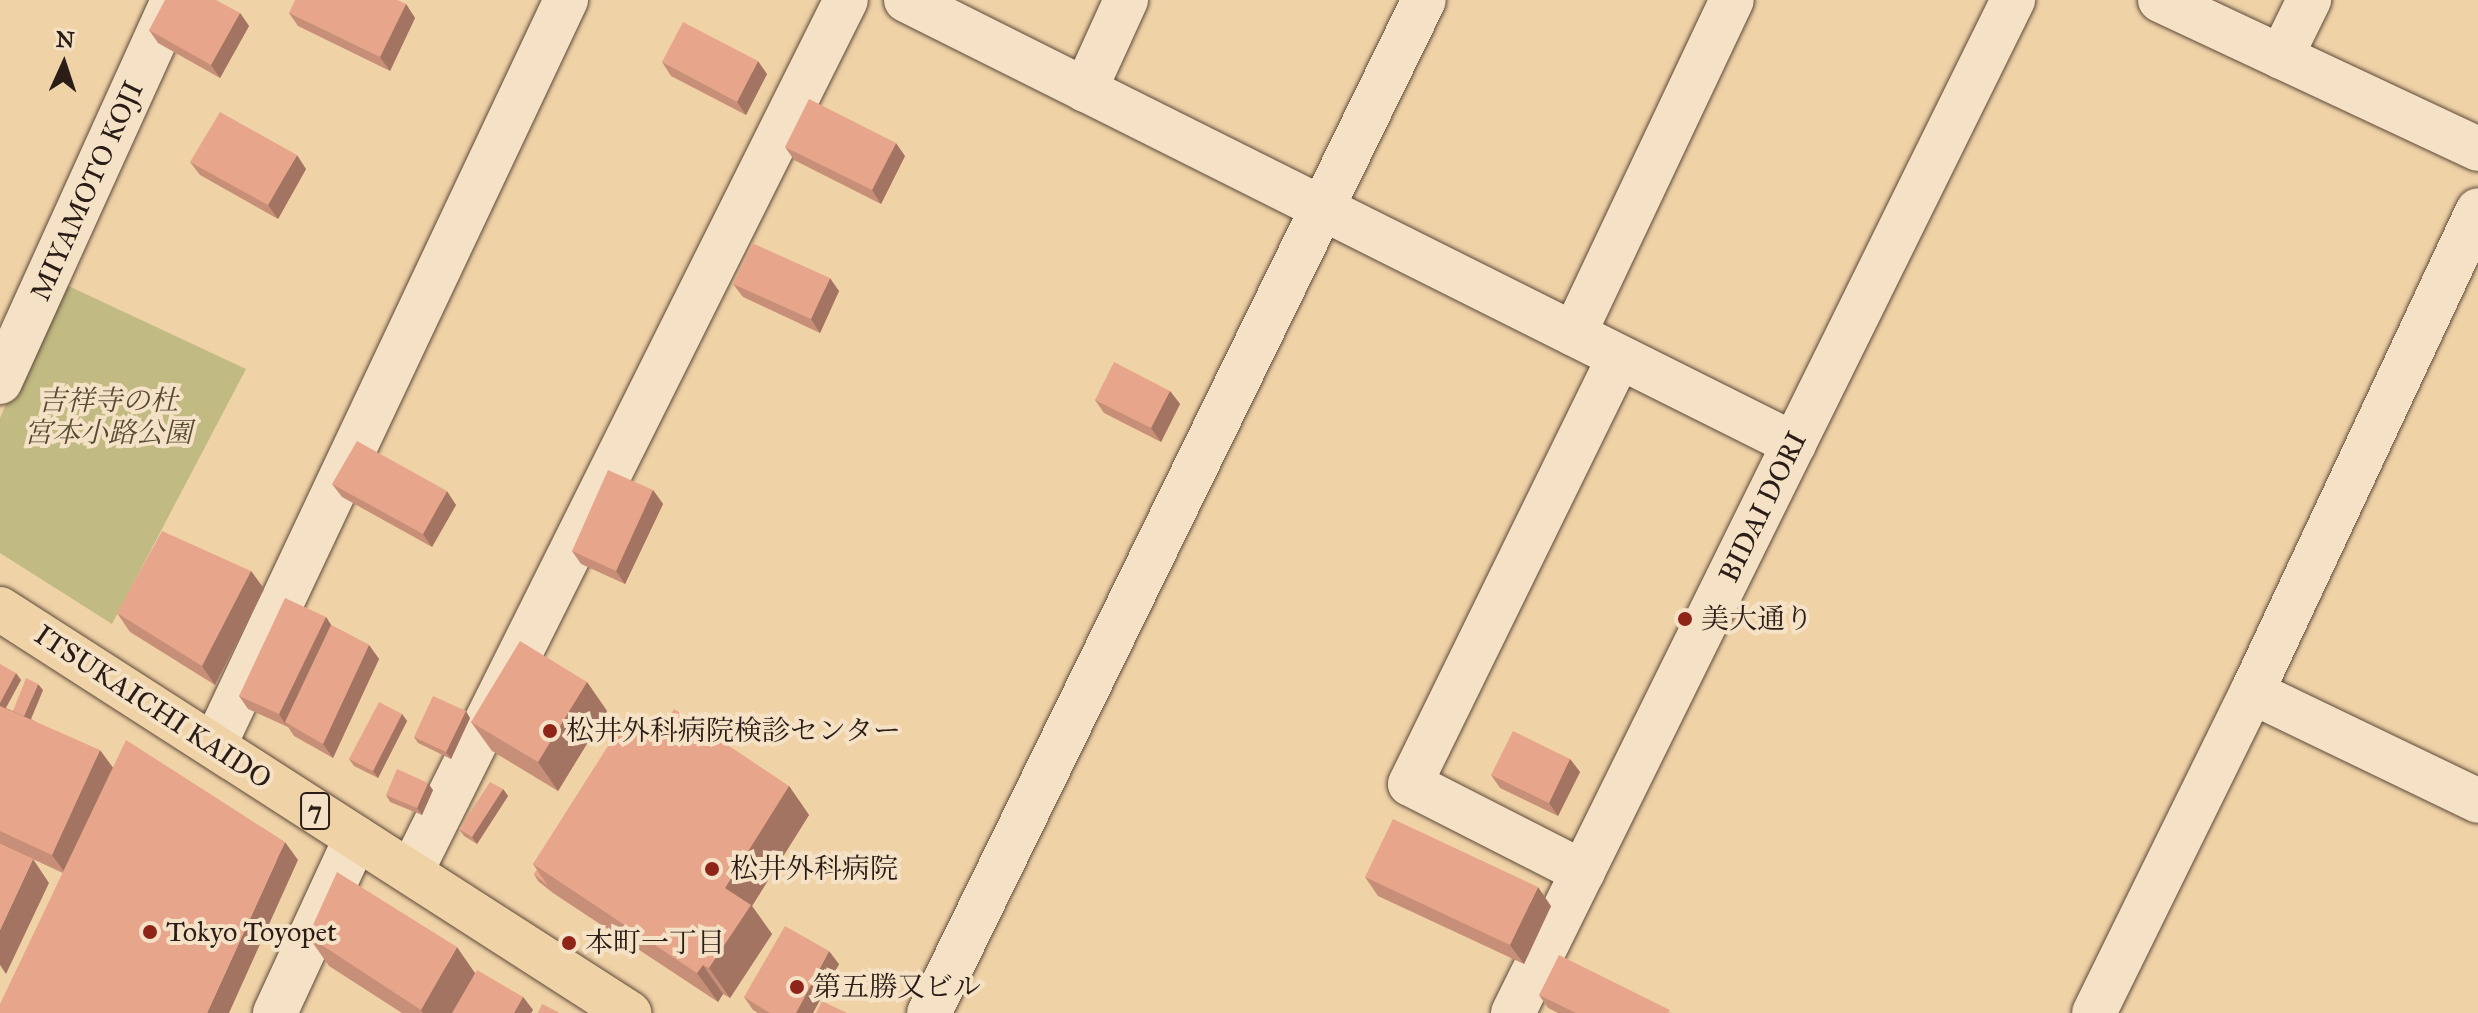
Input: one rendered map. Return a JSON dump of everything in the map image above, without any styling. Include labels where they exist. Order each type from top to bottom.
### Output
[{"type":"main road","name":"ITSUKAICHI KAIDO","points":[[0,609],[629,1013]]},
{"type":"street","name":"MIYAMOTO KOJI","points":[[0,382],[173,0]]},
{"type":"street","points":[[214,746],[566,0]]},
{"type":"street","points":[[411,872],[846,0]]},
{"type":"street","points":[[906,0],[1794,444]]},
{"type":"street","points":[[1085,90],[1126,0]]},
{"type":"street","points":[[929,1013],[1424,0]]},
{"type":"street","points":[[1574,334],[1732,0]]},
{"type":"street","name":"BIDAI DORI","points":[[1513,1013],[2013,0]]},
{"type":"street","points":[[2160,0],[2478,149]]},
{"type":"street","points":[[2281,57],[2309,0]]},
{"type":"street","points":[[2094,1013],[2252,692],[2478,210]]},
{"type":"street","points":[[1583,872],[1410,784],[1619,357]]},
{"type":"street","points":[[2252,692],[2477,800]]},
{"type":"street","points":[[275,1013],[356,838]]},
{"type":"green space","name":"吉祥寺の杜 宮本小路公園","points":[[60,282],[246,369],[112,624],[0,553],[0,418]]},
{"type":"building","points":[[165,0],[216,0],[240,13],[211,65],[149,30]]},
{"type":"building","points":[[295,0],[397,0],[406,4],[380,57],[289,13]]},
{"type":"building","points":[[683,22],[758,61],[737,102],[662,62]]},
{"type":"building","points":[[809,99],[896,143],[872,190],[785,147]]},
{"type":"building","points":[[220,112],[297,155],[268,205],[190,162]]},
{"type":"building","points":[[752,243],[830,278],[811,319],[733,284]]},
{"type":"building","points":[[1114,362],[1170,391],[1151,428],[1095,400]]},
{"type":"building","points":[[357,441],[447,491],[423,534],[332,484]]},
{"type":"building","points":[[608,470],[653,490],[616,571],[572,551]]},
{"type":"building","points":[[162,531],[251,571],[202,666],[117,613]]},
{"type":"building","points":[[285,598],[326,617],[279,714],[239,696]]},
{"type":"building","points":[[331,625],[369,645],[323,744],[285,722]]},
{"type":"building","points":[[520,641],[587,682],[538,762],[471,722]]},
{"type":"building","points":[[0,664],[16,673],[0,703]]},
{"type":"building","points":[[26,678],[38,684],[24,716],[13,711]]},
{"type":"building","points":[[433,696],[466,711],[446,752],[414,737]]},
{"type":"building","points":[[379,702],[402,714],[373,771],[349,759]]},
{"type":"building","points":[[0,706],[100,750],[52,855],[0,831]]},
{"type":"building","points":[[674,709],[789,786],[725,888],[751,905],[709,968],[703,965],[697,973],[533,864],[627,716],[658,736]]},
{"type":"building","points":[[1513,731],[1570,759],[1549,803],[1491,775]]},
{"type":"building","points":[[126,740],[285,842],[207,1013],[0,1013],[0,1004]]},
{"type":"building","points":[[397,769],[428,783],[417,808],[386,795]]},
{"type":"building","points":[[490,782],[503,789],[472,837],[459,829]]},
{"type":"building","points":[[1393,819],[1538,887],[1510,945],[1365,877]]},
{"type":"building","points":[[0,844],[33,859],[0,930]]},
{"type":"building","points":[[537,870],[548,886],[534,874]]},
{"type":"building","points":[[337,872],[457,947],[421,1010],[308,936]]},
{"type":"building","name":"第五勝又ビル","points":[[785,926],[829,951],[796,1013],[770,1013],[744,997]]},
{"type":"building","points":[[1559,955],[1670,1010],[1668,1013],[1576,1013],[1539,995]]},
{"type":"building","points":[[477,970],[523,997],[514,1013],[452,1013]]},
{"type":"building","points":[[822,1001],[847,1013],[816,1013]]},
{"type":"building","points":[[542,1004],[560,1013],[538,1013]]},
{"type":"place","name":"美大通り","points":[[1685,619]]},
{"type":"place","name":"松井外科病院検診センター","points":[[550,731]]},
{"type":"place","name":"松井外科病院","points":[[712,869]]},
{"type":"place","name":"Tokyo Toyopet","points":[[150,932]]},
{"type":"place","name":"本町一丁目","points":[[569,943]]},
{"type":"place","name":"第五勝又ビル","points":[[797,987]]}]
